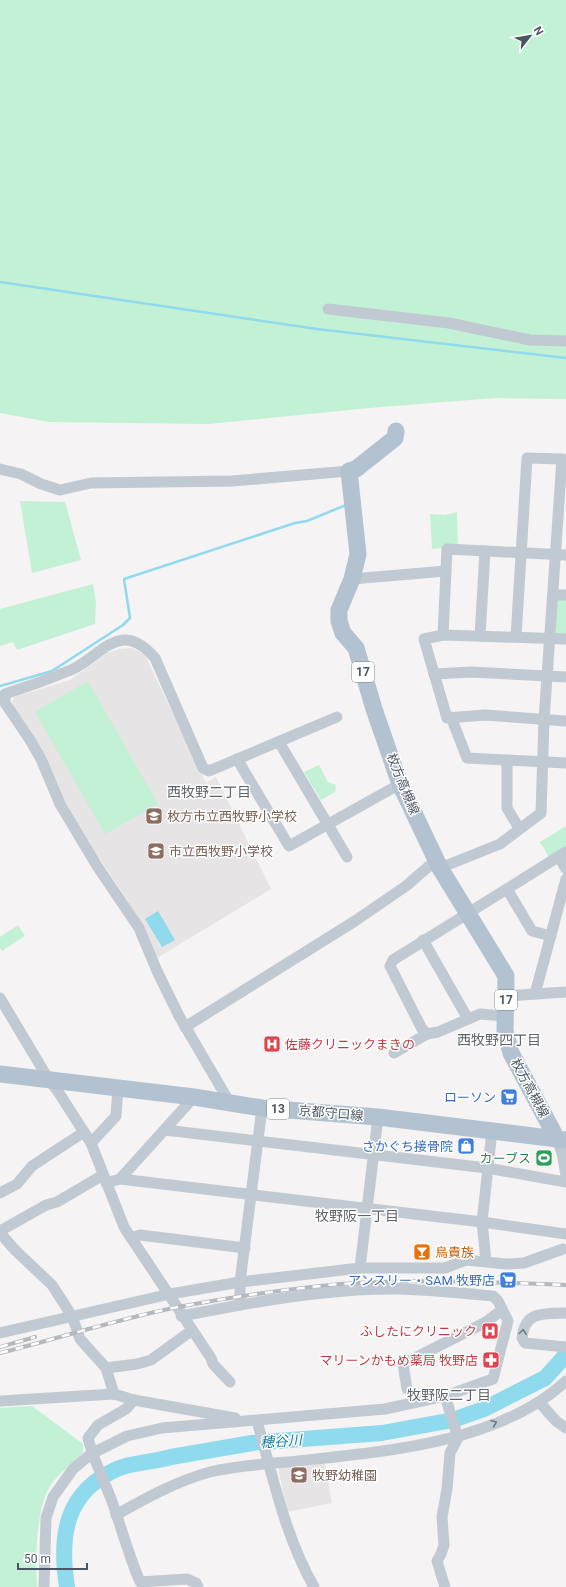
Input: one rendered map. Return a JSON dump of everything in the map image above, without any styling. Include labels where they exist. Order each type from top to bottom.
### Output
[{"type":"main road","points":[[349,471],[356,469],[394,438],[396,431]]},
{"type":"main road","name":"枚方高槻線","points":[[349,471],[358,554],[352,579],[339,610],[339,620],[343,633],[356,648],[372,703],[400,784],[438,864],[506,976],[505,1031],[511,1053],[561,1140]]},
{"type":"main road","name":"京都守口線","points":[[0,1074],[194,1097],[262,1108],[378,1117],[561,1140]]},
{"type":"street","points":[[328,309],[450,322],[530,340],[566,340]]},
{"type":"street","points":[[185,1028],[355,921],[438,864],[500,844],[519,828],[541,813],[544,720],[553,595],[561,555],[564,460],[527,458],[516,637]]},
{"type":"street","points":[[0,469],[21,474],[41,484],[60,490],[91,483],[232,482],[349,471]]},
{"type":"street","points":[[443,635],[447,549],[561,555]]},
{"type":"street","points":[[480,636],[485,551]]},
{"type":"street","points":[[352,579],[446,571]]},
{"type":"street","points":[[553,595],[566,595]]},
{"type":"street","points":[[566,639],[443,635],[424,639],[447,718],[485,715],[566,721]]},
{"type":"street","points":[[230,1103],[185,1028],[157,971],[139,928],[97,866],[60,804],[41,759],[5,703],[5,694],[73,669],[106,645],[127,640],[144,645],[155,658],[203,768],[209,771],[337,717]]},
{"type":"street","points":[[434,674],[471,672],[566,677]]},
{"type":"street","points":[[451,717],[467,758],[566,763]]},
{"type":"street","points":[[279,742],[346,857]]},
{"type":"street","points":[[237,759],[289,846],[400,784]]},
{"type":"street","points":[[507,760],[507,808],[519,828]]},
{"type":"street","points":[[427,1034],[422,1029],[390,966],[393,960],[562,855],[566,869]]},
{"type":"street","points":[[535,994],[566,879]]},
{"type":"street","points":[[507,889],[532,931],[551,936]]},
{"type":"street","points":[[423,940],[468,1019]]},
{"type":"street","points":[[506,996],[566,992]]},
{"type":"street","points":[[0,998],[49,1080],[91,1142],[124,1228],[170,1294],[181,1316],[211,1358],[213,1364],[230,1382]]},
{"type":"street","points":[[394,1053],[427,1034],[438,1032],[480,1014],[505,1016]]},
{"type":"street","points":[[91,1142],[116,1116],[118,1088]]},
{"type":"street","points":[[120,1179],[194,1097]]},
{"type":"street","points":[[240,1305],[240,1282],[262,1108]]},
{"type":"street","points":[[360,1268],[378,1117]]},
{"type":"street","points":[[165,1130],[487,1168],[566,1182]]},
{"type":"street","points":[[486,1261],[482,1222],[492,1131]]},
{"type":"street","points":[[0,1193],[17,1184],[32,1166],[84,1132]]},
{"type":"street","points":[[561,1140],[566,1175]]},
{"type":"street","points":[[114,1394],[106,1368],[80,1339],[72,1316],[52,1285],[15,1250],[0,1232],[46,1205],[57,1202],[105,1179],[120,1179],[367,1208],[566,1234]]},
{"type":"street","points":[[131,1238],[140,1235],[245,1248]]},
{"type":"street","points":[[0,1333],[170,1294],[240,1282],[360,1268],[445,1268],[466,1260],[506,1264],[524,1263],[565,1247]]},
{"type":"street","points":[[44,1587],[46,1518],[53,1498],[73,1469],[91,1454],[127,1436],[162,1428],[258,1423],[367,1412],[446,1398],[493,1379],[508,1321],[493,1296],[396,1289],[297,1295],[181,1316]]},
{"type":"street","points":[[407,1390],[403,1364],[486,1322],[502,1310]]},
{"type":"street","points":[[566,1313],[539,1314],[530,1318],[525,1324],[522,1338],[525,1342],[533,1344],[566,1347]]},
{"type":"street","points":[[106,1368],[137,1364],[152,1360],[191,1331]]},
{"type":"street","points":[[116,1512],[147,1497],[210,1472],[268,1463],[389,1450],[457,1434],[464,1435],[500,1421],[540,1402],[566,1381]]},
{"type":"street","points":[[0,1401],[114,1394],[134,1400],[258,1423]]},
{"type":"street","points":[[445,1587],[436,1561],[441,1554],[444,1545],[442,1517],[447,1489],[450,1453],[457,1441],[457,1434],[446,1398]]},
{"type":"street","points":[[134,1400],[126,1409],[98,1425],[88,1438],[91,1454],[116,1512],[130,1560],[140,1582],[187,1579],[196,1583],[198,1587]]},
{"type":"street","points":[[540,1402],[556,1421],[566,1428]]},
{"type":"street","points":[[258,1423],[268,1463],[298,1557],[314,1587]]},
{"type":"shaded area","name":"枚方市立西牧野小学校","points":[[132,648],[145,655],[206,783],[216,777],[271,889],[157,958],[128,901],[89,843],[11,707],[14,697],[70,680],[107,653],[119,649]]},
{"type":"shaded area","points":[[324,1458],[332,1503],[287,1512],[278,1467]]},
{"type":"green space","points":[[0,0],[566,0],[566,399],[495,398],[369,408],[208,424],[49,422],[0,413]]},
{"type":"green space","points":[[20,501],[65,502],[81,560],[32,573]]},
{"type":"green space","points":[[457,512],[458,546],[432,549],[430,514],[445,515]]},
{"type":"green space","points":[[93,584],[96,603],[95,624],[17,650],[13,642],[0,646],[0,609]]},
{"type":"green space","points":[[557,597],[566,597],[566,634],[555,634]]},
{"type":"green space","points":[[88,681],[158,804],[105,834],[35,712]]},
{"type":"green space","points":[[319,765],[328,782],[336,785],[335,792],[321,800],[304,772]]},
{"type":"green space","points":[[566,826],[566,846],[549,857],[540,842]]},
{"type":"green space","points":[[18,925],[25,936],[2,951],[0,948],[0,937]]},
{"type":"green space","points":[[32,1406],[83,1444],[83,1453],[57,1477],[45,1496],[39,1521],[36,1563],[37,1587],[0,1587],[0,1408]]},
{"type":"water","points":[[158,911],[175,940],[162,947],[145,919]]},
{"type":"waterway","points":[[0,282],[317,329],[566,358]]},
{"type":"waterway","points":[[0,686],[52,671],[123,625],[130,618],[124,579],[295,523],[307,521],[346,505]]},
{"type":"waterway","name":"穂谷川","points":[[67,1587],[64,1550],[66,1533],[76,1503],[86,1490],[100,1479],[117,1469],[129,1465],[252,1443],[382,1433],[453,1420],[484,1409],[545,1378],[566,1355]]},
{"type":"railway","points":[[0,1353],[111,1323],[178,1307],[300,1288],[368,1282],[425,1281],[566,1285]]},
{"type":"railway","points":[[0,1347],[35,1337]]},
{"type":"place","name":"枚方市立西牧野小学校","points":[[154,816]]},
{"type":"place","name":"市立西牧野小学校","points":[[156,851]]},
{"type":"place","name":"佐藤クリニックまきの","points":[[272,1044]]},
{"type":"place","name":"ローソン","points":[[509,1097]]},
{"type":"place","name":"さかぐち接骨院","points":[[466,1146]]},
{"type":"place","name":"カーブス","points":[[544,1158]]},
{"type":"place","name":"鳥貴族","points":[[422,1252]]},
{"type":"place","name":"アンスリー・SAM 牧野店","points":[[508,1280]]},
{"type":"place","name":"ふしたにクリニック","points":[[490,1331]]},
{"type":"place","name":"マリーンかもめ薬局 牧野店","points":[[491,1360]]},
{"type":"place","name":"牧野幼稚園","points":[[299,1475]]},
{"type":"district","name":"西牧野二丁目","points":[[209,792]]},
{"type":"district","name":"西牧野四丁目","points":[[499,1040]]},
{"type":"district","name":"牧野阪一丁目","points":[[357,1216]]},
{"type":"district","name":"牧野阪二丁目","points":[[449,1395]]}]
